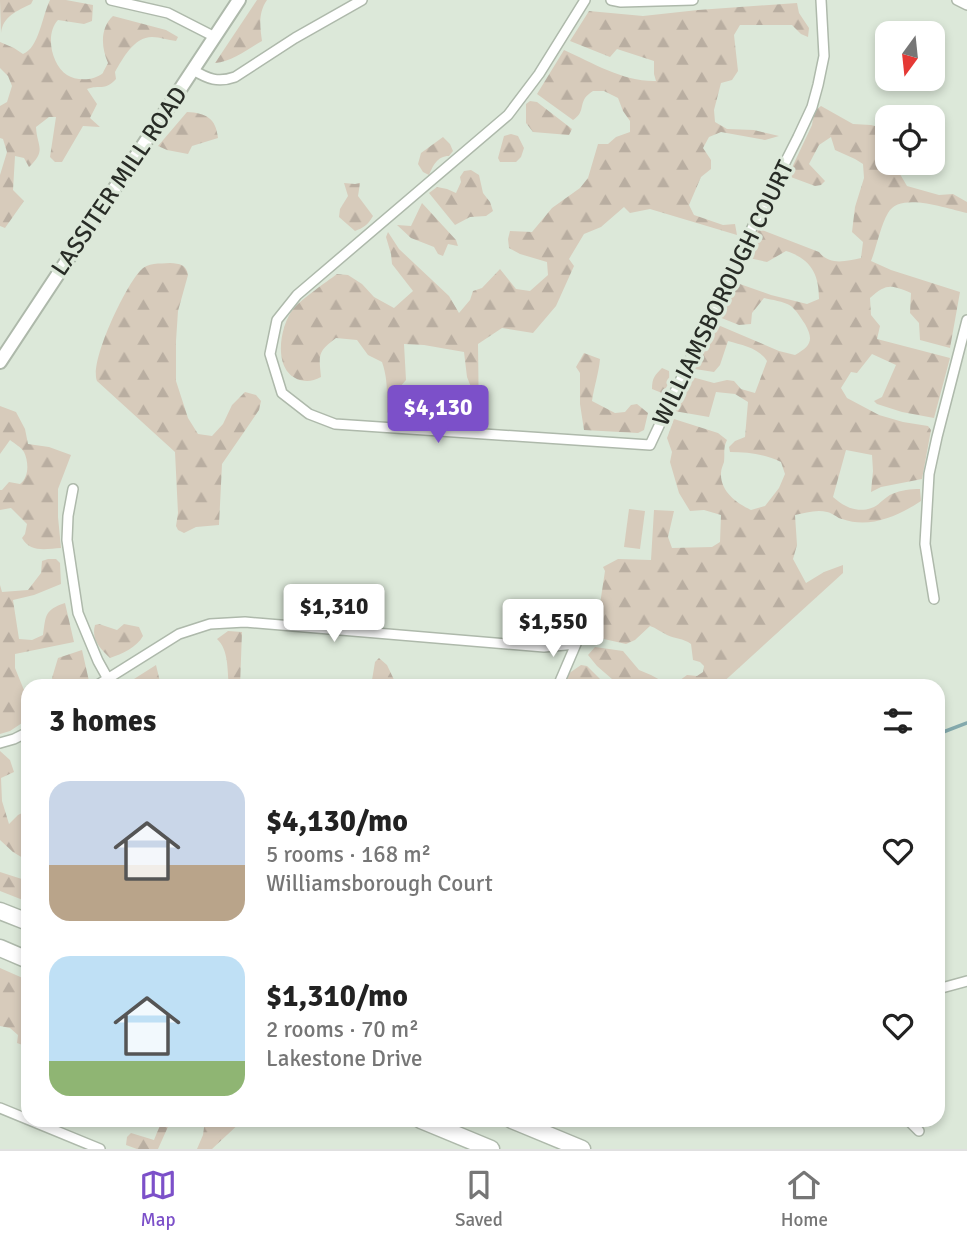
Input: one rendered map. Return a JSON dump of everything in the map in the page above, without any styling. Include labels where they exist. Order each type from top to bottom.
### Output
[{"type":"highway","points":[[0,911],[21,919]]},
{"type":"highway","points":[[0,948],[21,957]]},
{"type":"highway","points":[[438,1127],[491,1149]]},
{"type":"highway","points":[[529,1127],[582,1149]]},
{"type":"main road","name":"LASSITER MILL ROAD","points":[[0,362],[239,0]]},
{"type":"street","points":[[111,0],[168,13],[215,37]]},
{"type":"street","points":[[193,70],[215,80],[224,81],[235,77],[295,38],[362,0]]},
{"type":"street","name":"WILLIAMSBOROUGH COURT","points":[[585,0],[540,74],[508,115],[297,295],[277,320],[270,354],[282,393],[309,414],[335,424],[650,445],[811,107],[824,56],[821,0]]},
{"type":"street","points":[[611,0],[693,0]]},
{"type":"street","points":[[957,0],[967,5]]},
{"type":"street","points":[[933,598],[925,544],[929,474],[967,320]]},
{"type":"street","points":[[73,489],[66,540],[76,604],[93,651],[108,679],[179,634],[209,624],[245,622],[544,647],[576,645],[561,679]]},
{"type":"street","points":[[0,743],[21,736]]},
{"type":"street","points":[[945,987],[967,981]]},
{"type":"street","points":[[0,1108],[21,1117]]},
{"type":"street","points":[[46,1127],[100,1149]]},
{"type":"street","points":[[915,1127],[919,1131]]},
{"type":"green space","points":[[0,0],[33,0],[8,18],[1,33]]},
{"type":"green space","points":[[50,0],[93,5],[92,21],[84,24],[58,20],[52,33],[52,49],[57,64],[67,75],[75,78],[90,79],[103,73],[108,63],[103,44],[104,32],[113,16],[166,30],[178,37],[176,41],[152,37],[140,40],[122,61],[112,83],[105,87],[87,89],[97,104],[90,118],[100,127],[83,126],[62,162],[55,162],[50,157],[56,117],[49,117],[36,127],[40,148],[35,161],[29,167],[24,158],[15,156],[13,190],[24,201],[5,228],[0,226],[0,175],[7,152],[3,139],[0,138],[0,106],[7,102],[12,86],[8,76],[0,68],[0,42],[23,54],[28,51],[33,45]]},
{"type":"green space","points":[[257,0],[267,0],[261,15],[262,41],[234,58],[215,63]]},
{"type":"green space","points":[[797,3],[799,13],[809,28],[808,37],[792,25],[740,25],[734,35],[738,71],[732,80],[721,83],[714,110],[715,122],[727,129],[754,130],[779,136],[765,140],[721,132],[709,137],[703,148],[711,160],[711,169],[701,177],[689,205],[694,215],[723,225],[735,224],[737,235],[650,209],[630,213],[624,207],[601,227],[584,234],[569,259],[574,266],[556,306],[533,333],[502,328],[478,344],[479,424],[472,421],[471,387],[464,352],[404,344],[406,380],[400,387],[395,417],[387,412],[382,362],[368,355],[357,340],[336,338],[325,347],[320,359],[321,377],[308,381],[300,380],[285,368],[281,348],[289,316],[303,300],[337,274],[348,275],[362,284],[374,297],[394,308],[413,291],[392,264],[386,237],[388,232],[399,249],[449,296],[459,313],[470,300],[473,291],[482,288],[500,269],[516,289],[530,291],[548,275],[547,262],[509,248],[510,231],[532,232],[552,208],[580,188],[588,178],[598,144],[608,144],[616,137],[630,132],[630,121],[618,98],[604,91],[593,91],[588,95],[579,115],[573,120],[537,94],[564,50],[620,75],[656,81],[654,61],[617,49],[610,57],[570,41],[589,11],[643,16]]},
{"type":"green space","points":[[530,101],[537,102],[572,129],[569,135],[533,132],[526,123],[526,104]]},
{"type":"green space","points":[[821,106],[853,124],[875,126],[875,175],[900,175],[907,186],[939,195],[953,194],[967,202],[967,213],[913,202],[894,207],[885,218],[871,261],[960,292],[950,348],[920,340],[919,323],[910,313],[911,293],[889,287],[870,298],[871,315],[880,326],[877,339],[950,358],[934,418],[902,412],[874,401],[882,397],[896,365],[872,354],[857,373],[851,372],[841,388],[847,398],[879,415],[928,426],[931,430],[922,479],[881,487],[871,492],[872,455],[846,450],[833,497],[842,504],[862,510],[874,507],[895,493],[920,489],[921,501],[903,512],[873,522],[852,522],[823,511],[795,515],[797,545],[793,559],[806,583],[843,565],[843,573],[727,679],[682,679],[687,675],[697,676],[703,672],[704,666],[693,660],[691,644],[650,626],[635,640],[626,644],[595,637],[591,607],[600,604],[605,571],[603,567],[618,559],[651,560],[654,510],[674,511],[668,537],[672,548],[712,547],[720,542],[721,515],[704,510],[690,511],[679,493],[670,462],[672,452],[667,438],[674,419],[718,433],[727,440],[721,479],[726,491],[740,504],[751,510],[765,506],[779,488],[785,474],[781,462],[756,454],[730,452],[729,447],[735,441],[745,437],[748,402],[735,394],[716,392],[709,417],[674,411],[692,377],[714,383],[734,381],[741,389],[755,393],[767,361],[760,353],[750,348],[728,341],[720,365],[714,372],[695,369],[718,325],[795,355],[808,345],[808,330],[800,317],[791,306],[781,302],[764,298],[752,313],[751,324],[739,325],[719,317],[737,283],[807,304],[819,299],[815,275],[802,258],[786,251],[767,262],[749,258],[746,253],[757,228],[819,252],[833,261],[861,258],[863,242],[852,232],[855,207],[864,178],[863,164],[835,150],[831,137],[819,145],[809,164],[825,181],[821,185],[815,186],[788,176],[812,125],[814,111]]},
{"type":"green space","points":[[187,112],[209,118],[215,126],[218,138],[192,146],[188,154],[158,146]]},
{"type":"green space","points":[[504,136],[518,136],[524,148],[521,157],[516,162],[500,162],[498,158]]},
{"type":"green space","points":[[443,137],[453,151],[449,156],[438,160],[429,175],[423,172],[418,164],[421,153]]},
{"type":"green space","points":[[471,170],[479,175],[483,193],[493,211],[486,216],[470,217],[455,225],[429,193],[437,187],[456,193],[461,182],[460,177],[464,171]]},
{"type":"green space","points":[[344,183],[360,183],[358,196],[373,216],[365,226],[355,231],[339,217],[340,209],[348,196]]},
{"type":"green space","points":[[422,203],[456,240],[458,246],[448,244],[443,256],[438,254],[434,247],[411,238],[397,225],[411,226]]},
{"type":"green space","points":[[154,264],[182,265],[188,275],[178,311],[176,381],[188,418],[198,434],[212,436],[223,424],[232,405],[245,392],[256,395],[261,401],[259,410],[222,464],[219,525],[196,527],[184,533],[176,526],[178,513],[175,452],[97,381],[96,371],[110,325],[140,271]]},
{"type":"green space","points":[[584,353],[600,359],[592,401],[615,413],[625,412],[631,405],[637,404],[648,413],[644,430],[638,433],[584,430],[580,404],[580,373],[576,367]]},
{"type":"green space","points":[[662,368],[669,371],[669,380],[662,393],[652,389],[654,377]]},
{"type":"green space","points":[[0,406],[16,412],[25,429],[28,444],[49,447],[71,455],[58,489],[61,548],[39,549],[29,546],[22,538],[27,524],[11,508],[0,510],[0,490],[9,482],[20,484],[27,474],[27,461],[20,447],[10,440],[0,454]]},
{"type":"green space","points":[[629,509],[645,511],[640,549],[624,547]]},
{"type":"green space","points":[[56,559],[60,563],[61,584],[13,600],[19,639],[32,640],[43,635],[47,614],[65,603],[74,642],[15,654],[15,668],[21,683],[21,724],[0,734],[0,585],[2,592],[28,590],[41,573],[42,561]]},
{"type":"green space","points":[[124,624],[139,627],[143,636],[133,647],[110,658],[95,639],[95,625],[117,630]]},
{"type":"green space","points":[[228,631],[242,632],[240,679],[228,679],[226,654],[217,639]]},
{"type":"green space","points":[[595,647],[623,651],[639,670],[658,679],[612,679],[588,655]]},
{"type":"green space","points":[[82,650],[89,679],[52,679],[58,658]]},
{"type":"green space","points":[[379,658],[387,665],[394,679],[372,679],[375,662]]},
{"type":"green space","points":[[156,665],[159,679],[134,679]]},
{"type":"green space","points":[[581,665],[587,666],[600,679],[566,679]]},
{"type":"green space","points":[[0,751],[10,760],[14,772],[1,778],[2,801],[9,824],[21,814],[21,857],[0,840]]},
{"type":"green space","points":[[0,872],[21,879],[21,899],[0,891]]},
{"type":"green space","points":[[0,968],[21,977],[21,1044],[17,1043],[18,1035],[10,1028],[0,1026]]},
{"type":"green space","points":[[159,1127],[168,1127],[158,1149],[137,1149],[126,1145],[127,1137],[131,1133],[154,1140]]},
{"type":"green space","points":[[204,1127],[236,1127],[212,1149],[197,1149]]},
{"type":"waterway","points":[[945,731],[967,723]]}]
